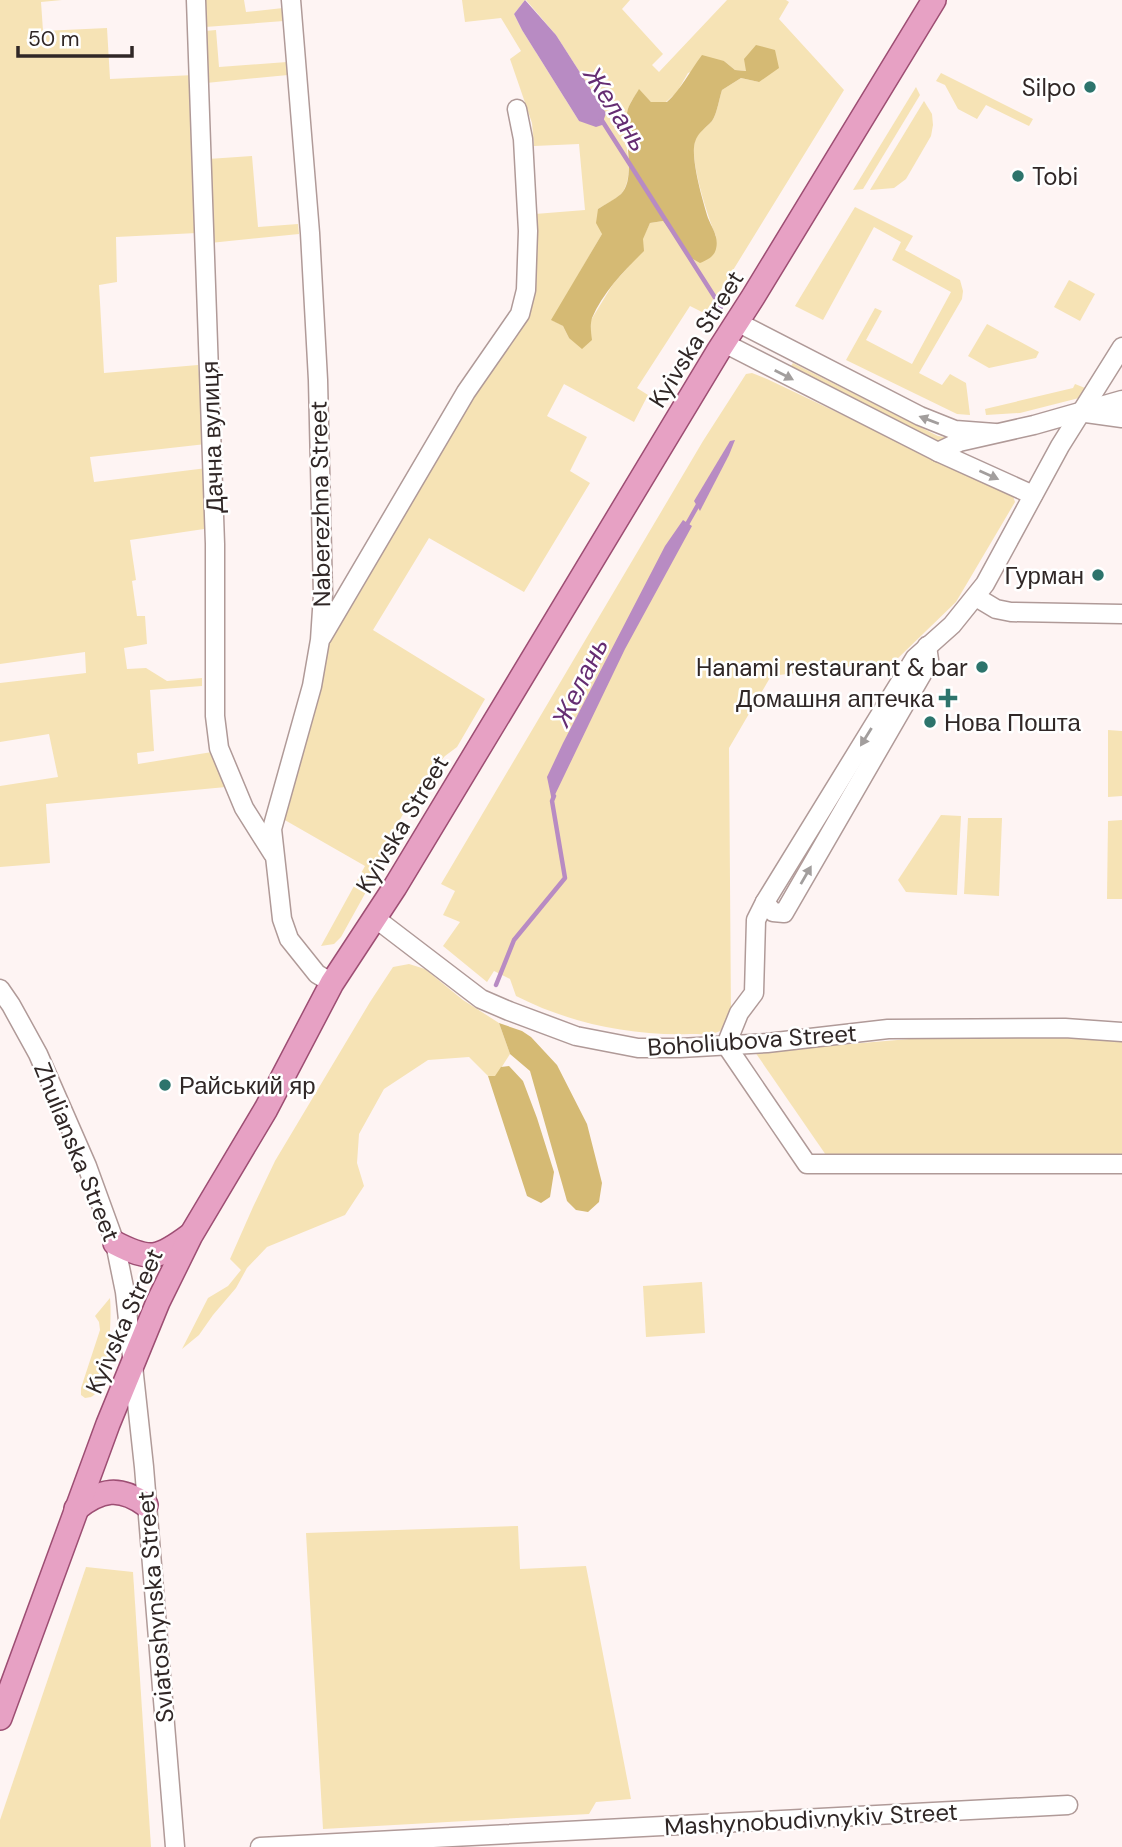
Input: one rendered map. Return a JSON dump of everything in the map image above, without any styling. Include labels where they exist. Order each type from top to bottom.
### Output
[{"type":"main road","name":"Kyivska Street","points":[[0,1718],[76,1509],[132,1367],[158,1302],[191,1235],[265,1109],[332,983],[375,918],[934,0]]},
{"type":"main road","points":[[115,1243],[130,1251],[149,1255],[162,1254],[191,1235]]},
{"type":"main road","points":[[76,1509],[104,1492],[117,1491],[127,1493],[146,1505]]},
{"type":"street","name":"Дачна вулиця","points":[[196,0],[215,530],[215,716],[219,748],[244,808],[276,859]]},
{"type":"street","name":"Naberezhna Street","points":[[292,0],[318,380],[323,595],[320,640],[312,686],[272,830],[282,919],[289,939],[317,974],[332,983]]},
{"type":"street","points":[[320,640],[466,391],[520,314],[526,290],[528,231],[524,151],[517,109]]},
{"type":"street","points":[[737,321],[920,416],[955,429],[995,433]]},
{"type":"street","points":[[724,343],[938,452],[1033,495]]},
{"type":"street","points":[[1122,347],[1079,412],[985,584],[952,625],[927,646],[929,660],[925,669],[784,913],[773,912],[765,902],[756,920],[754,993],[739,1013],[726,1045],[807,1164],[1122,1164]]},
{"type":"street","points":[[938,452],[959,442],[1034,425],[1122,400]]},
{"type":"street","points":[[1079,412],[1122,418]]},
{"type":"street","points":[[976,597],[996,609],[1011,612],[1122,614]]},
{"type":"street","name":"Boholiubova Street","points":[[375,918],[481,999],[576,1037],[638,1048],[726,1045],[888,1029],[1065,1028],[1122,1032]]},
{"type":"street","name":"Zhulianska Street","points":[[0,989],[38,1054],[87,1166],[115,1243],[125,1292],[132,1367]]},
{"type":"street","name":"Sviatoshynska Street","points":[[132,1367],[144,1467],[174,1847]]},
{"type":"street","name":"Mashynobudivnykiv Street","points":[[260,1847],[1068,1805]]},
{"type":"shaded area","points":[[0,0],[62,0],[41,2],[43,31],[107,28],[110,79],[194,75],[197,233],[116,237],[117,282],[99,285],[104,373],[198,365],[206,444],[90,457],[94,482],[207,468],[208,526],[204,529],[130,540],[136,580],[132,581],[137,616],[145,616],[147,644],[124,648],[127,669],[146,668],[167,681],[202,678],[202,686],[150,690],[154,751],[137,753],[138,764],[212,752],[226,787],[46,804],[50,863],[0,867],[0,786],[58,777],[49,734],[0,742],[0,683],[86,673],[85,652],[0,664]]},
{"type":"shaded area","points":[[204,0],[244,0],[246,12],[283,8],[284,21],[205,27]]},
{"type":"shaded area","points":[[462,0],[525,0],[514,14],[579,121],[606,113],[556,35],[526,0],[630,0],[622,9],[663,54],[652,65],[659,72],[727,0],[786,0],[789,2],[779,19],[844,90],[706,314],[690,306],[637,388],[648,395],[634,422],[564,384],[547,416],[587,437],[570,471],[590,483],[524,592],[429,538],[373,630],[485,699],[457,747],[428,775],[413,797],[395,828],[382,863],[341,937],[334,944],[321,946],[365,866],[283,819],[320,690],[329,642],[473,396],[523,321],[535,214],[585,210],[579,144],[534,146],[532,123],[510,59],[521,51],[501,18],[465,22]],"holes":[[[724,61],[735,70],[747,71],[759,82],[741,78],[722,90],[714,118],[695,141],[695,161],[700,188],[716,236],[691,258],[663,221],[650,223],[630,265],[613,284],[591,320],[591,340],[569,338],[563,326],[552,320],[602,234],[598,209],[624,190],[629,170],[625,119],[633,99],[639,90],[651,102],[666,102],[677,92],[688,73]]]},
{"type":"shaded area","points":[[525,0],[556,35],[606,113],[602,125],[596,127],[579,121],[522,30],[514,14]]},
{"type":"shaded area","points":[[216,30],[219,67],[287,62],[288,75],[206,83],[205,31]]},
{"type":"shaded area","points":[[756,45],[775,50],[779,68],[759,82],[741,78],[722,90],[714,118],[695,142],[700,191],[716,237],[715,252],[700,263],[691,258],[663,221],[650,223],[643,239],[644,251],[602,299],[591,320],[592,340],[582,349],[569,338],[563,326],[551,320],[602,234],[596,223],[598,209],[621,194],[626,187],[629,167],[626,122],[632,101],[639,89],[651,102],[667,102],[702,55],[724,61],[735,70],[746,71],[744,59]]},
{"type":"shaded area","points":[[941,73],[1033,119],[1029,126],[986,105],[977,119],[958,109],[945,85],[936,81]]},
{"type":"shaded area","points":[[916,87],[920,95],[863,189],[853,190]]},
{"type":"shaded area","points":[[924,101],[932,114],[931,136],[906,179],[894,188],[870,190]]},
{"type":"shaded area","points":[[252,156],[258,227],[298,224],[299,234],[210,243],[208,159]]},
{"type":"shaded area","points":[[855,207],[913,236],[905,250],[960,280],[962,299],[919,373],[942,385],[950,374],[966,383],[970,415],[957,414],[846,360],[875,308],[882,311],[866,340],[912,364],[951,292],[892,260],[901,242],[874,227],[823,320],[795,306]]},
{"type":"shaded area","points":[[1069,280],[1095,294],[1080,321],[1054,307]]},
{"type":"shaded area","points":[[987,324],[1039,352],[1036,358],[989,368],[968,356]]},
{"type":"shaded area","points":[[793,363],[944,437],[946,441],[942,444],[788,370]]},
{"type":"shaded area","points":[[752,373],[1013,496],[1015,502],[956,602],[895,661],[771,676],[729,748],[731,1014],[726,1028],[709,1034],[667,1034],[600,1026],[557,1014],[516,996],[510,979],[494,971],[487,982],[443,946],[460,922],[443,915],[455,891],[441,884],[703,441],[746,374]]},
{"type":"shaded area","points":[[1075,384],[1085,388],[1079,398],[1020,413],[986,415],[985,409],[1073,388]]},
{"type":"shaded area","points":[[735,440],[700,511],[694,501],[730,441]]},
{"type":"shaded area","points":[[683,520],[692,526],[625,649],[552,801],[547,777],[665,546]]},
{"type":"shaded area","points":[[1108,730],[1122,731],[1122,796],[1108,797]]},
{"type":"shaded area","points":[[941,815],[961,816],[957,895],[906,892],[898,880]]},
{"type":"shaded area","points":[[968,818],[1002,818],[999,896],[964,894]]},
{"type":"shaded area","points":[[1122,820],[1122,899],[1107,899],[1108,821]]},
{"type":"shaded area","points":[[409,964],[425,969],[463,1000],[499,1023],[510,1054],[496,1076],[488,1076],[469,1057],[428,1060],[384,1089],[359,1134],[357,1163],[364,1186],[345,1215],[267,1247],[247,1268],[236,1288],[199,1335],[182,1349],[208,1298],[228,1286],[241,1270],[230,1259],[275,1161],[393,967]]},
{"type":"shaded area","points":[[499,1023],[531,1037],[557,1065],[587,1124],[602,1183],[599,1202],[588,1212],[576,1210],[567,1201],[530,1071],[510,1054]]},
{"type":"shaded area","points":[[1065,1037],[1122,1041],[1122,1157],[828,1158],[755,1052],[921,1038]]},
{"type":"shaded area","points":[[509,1066],[523,1081],[554,1172],[550,1197],[541,1203],[527,1196],[488,1076],[495,1076],[501,1067]]},
{"type":"shaded area","points":[[702,1282],[705,1333],[646,1337],[643,1286]]},
{"type":"shaded area","points":[[110,1298],[110,1333],[104,1376],[95,1394],[85,1398],[81,1395],[81,1388],[100,1330],[95,1316]]},
{"type":"shaded area","points":[[518,1526],[520,1569],[586,1566],[631,1799],[596,1802],[589,1814],[323,1829],[306,1533]]},
{"type":"shaded area","points":[[86,1567],[133,1572],[151,1847],[0,1847],[0,1820]]},
{"type":"waterway","name":"Желань","points":[[601,119],[721,307]]},
{"type":"waterway","name":"Желань","points":[[686,526],[699,503]]},
{"type":"waterway","name":"Желань","points":[[496,985],[514,940],[565,878],[552,801],[554,796]]},
{"type":"place","name":"Silpo","points":[[1090,87]]},
{"type":"place","name":"Tobi","points":[[1018,176]]},
{"type":"place","name":"Гурман","points":[[1098,575]]},
{"type":"place","name":"Hanami restaurant & bar","points":[[982,667]]},
{"type":"place","name":"Домашня аптечка","points":[[948,698]]},
{"type":"place","name":"Нова Пошта","points":[[930,722]]},
{"type":"place","name":"Райський яр","points":[[165,1085]]}]
